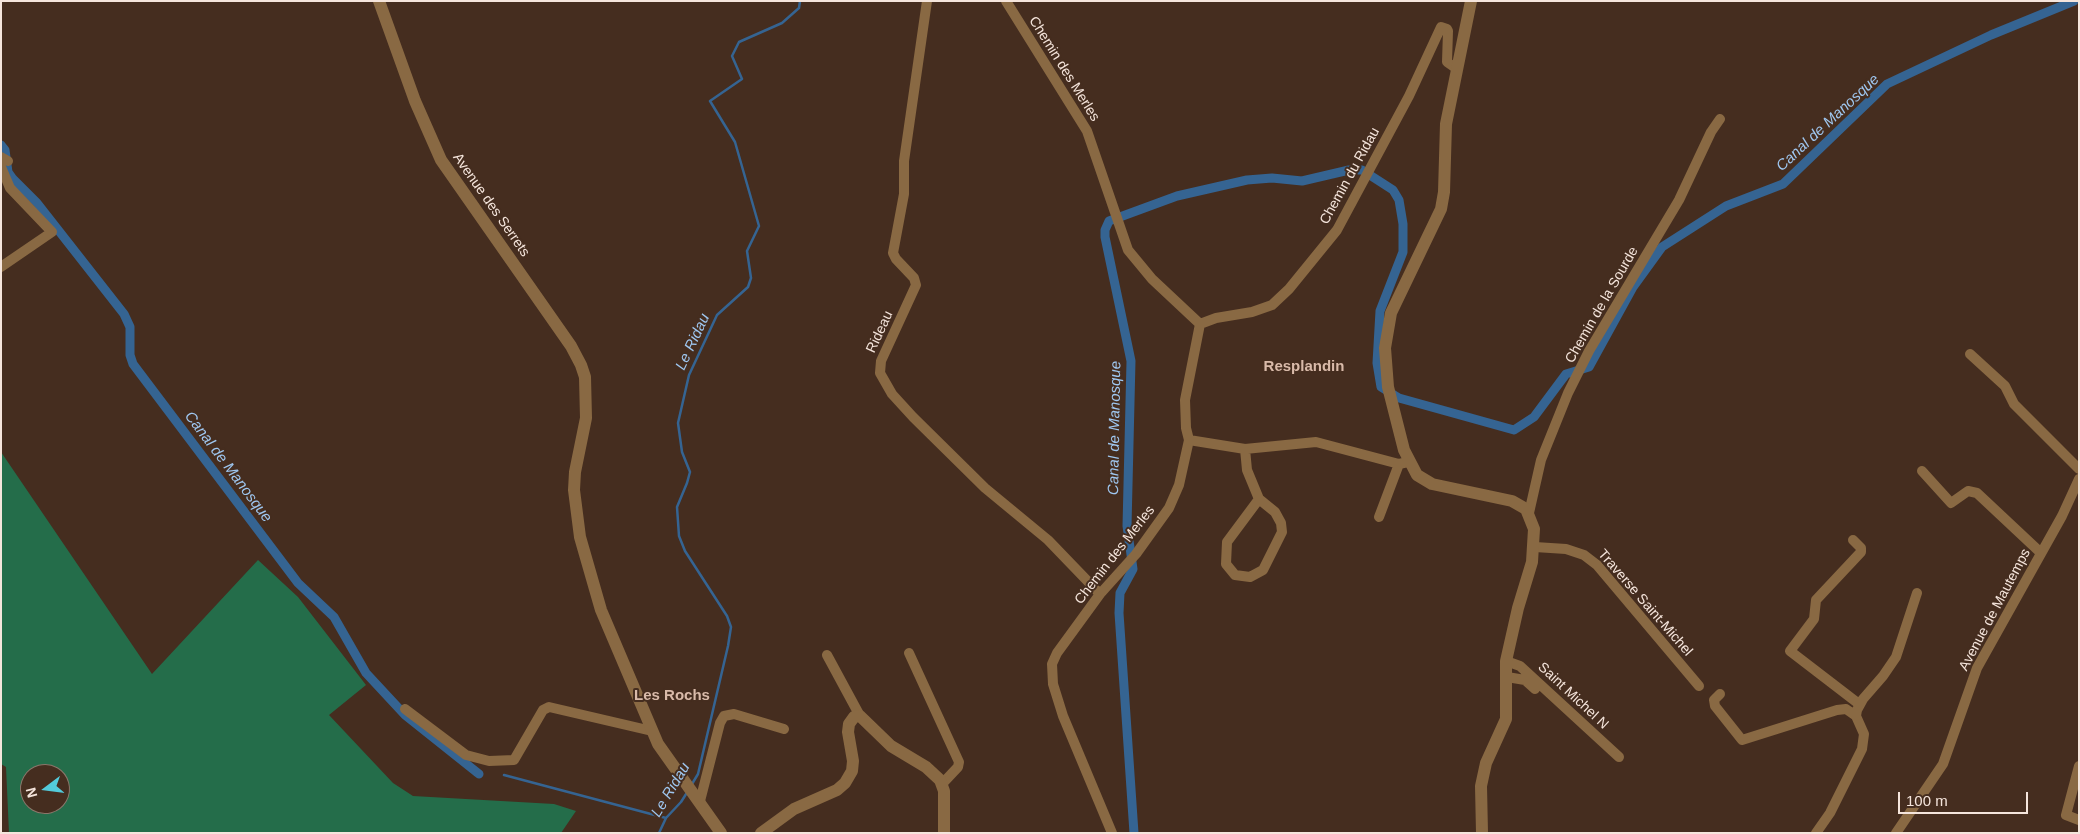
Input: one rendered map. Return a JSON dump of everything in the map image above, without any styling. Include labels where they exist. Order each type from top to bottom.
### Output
[{"type":"street","name":"Avenue des Serrets","points":[[379,1],[415,101],[441,160],[575,353],[585,377],[586,418],[575,472],[574,490],[580,537],[601,610],[640,696],[658,744],[721,833]]},
{"type":"street","name":"Rideau","points":[[926,1],[904,161],[904,194],[893,253],[896,259],[913,276],[916,285],[881,361],[880,373],[892,394],[913,417],[985,488],[1048,540],[1100,594]]},
{"type":"street","points":[[1379,517],[1404,463],[1390,393],[1385,348],[1391,313],[1441,209],[1444,192],[1446,124],[1471,1]]},
{"type":"street","name":"Chemin des Merles","points":[[1008,4],[1087,131],[1126,246],[1152,279],[1200,324],[1185,400],[1188,440],[1179,485],[1169,508],[1136,554],[1100,594],[1057,652],[1051,670],[1053,684],[1063,716],[1112,833]]},
{"type":"street","name":"Chemin du Ridau","points":[[1200,324],[1216,318],[1263,309],[1278,301],[1337,230],[1409,96],[1441,27],[1448,31],[1447,62],[1457,69]]},
{"type":"street","name":"Chemin de la Sourde","points":[[1529,513],[1546,445],[1577,375],[1679,200],[1710,132],[1720,119]]},
{"type":"street","points":[[1,267],[52,232],[10,188],[3,166]]},
{"type":"street","points":[[1970,354],[2005,386],[2018,408],[2079,468]]},
{"type":"street","points":[[1188,440],[1245,449],[1316,442],[1404,463],[1418,476],[1429,482],[1512,501],[1523,506],[1529,513],[1534,529],[1534,547],[1506,661],[1508,677],[1506,719],[1486,763],[1481,786],[1482,833]]},
{"type":"street","points":[[1245,449],[1247,470],[1258,499],[1269,506],[1279,518],[1282,527],[1281,537],[1263,570],[1250,576],[1235,575],[1226,564],[1227,542],[1258,499]]},
{"type":"street","points":[[1922,471],[1951,502],[1968,491],[1977,493],[2041,553]]},
{"type":"street","name":"Avenue de Mautemps","points":[[1896,833],[1943,764],[1977,668],[2067,506],[2079,478]]},
{"type":"street","points":[[1853,540],[1861,548],[1861,552],[1816,600],[1814,619],[1790,651],[1859,704]]},
{"type":"street","name":"Traverse Saint-Michel","points":[[1534,547],[1566,548],[1584,555],[1597,565],[1700,686]]},
{"type":"street","points":[[1856,716],[1859,704],[1892,664],[1916,593]]},
{"type":"street","points":[[908,653],[959,762],[958,767],[942,784]]},
{"type":"street","points":[[827,655],[860,716],[891,746],[935,774],[942,784],[944,833]]},
{"type":"street","name":"Saint Michel N","points":[[1506,661],[1520,666],[1619,757]]},
{"type":"street","points":[[1508,677],[1525,680],[1576,726]]},
{"type":"street","points":[[1720,694],[1714,700],[1715,706],[1742,740],[1840,709],[1846,709],[1856,716],[1864,734],[1864,745],[1830,813],[1816,833]]},
{"type":"street","points":[[405,709],[466,755],[489,761],[514,760],[544,710],[549,707],[652,731]]},
{"type":"street","points":[[693,793],[724,716],[734,714],[784,729]]},
{"type":"street","points":[[761,833],[794,810],[837,790],[845,783],[852,771],[853,762],[848,732],[849,724],[854,718],[860,716]]},
{"type":"street","points":[[2079,766],[2066,815],[2079,820]]},
{"type":"green space","points":[[1,452],[152,674],[258,560],[298,597],[366,685],[329,715],[393,783],[413,796],[554,804],[576,811],[561,833],[9,833],[6,767],[1,764]]},
{"type":"waterway","name":"Le Ridau","points":[[692,784],[698,774],[731,627],[727,616],[685,551],[679,536],[677,507],[690,472],[682,452],[678,423],[689,375],[717,315],[748,287],[751,278],[747,251],[759,226],[735,142],[710,101],[742,79],[732,56],[739,42],[782,23],[799,8],[800,1]]},
{"type":"waterway","name":"Canal de Manosque","points":[[1134,833],[1119,613],[1120,593],[1133,569],[1127,526],[1131,361],[1105,237],[1105,230],[1109,221],[1177,196],[1247,180],[1272,178],[1302,181],[1349,170],[1362,170],[1393,190],[1399,200],[1403,224],[1403,252],[1380,311],[1377,363],[1381,387],[1399,398],[1514,430],[1534,417],[1566,374],[1589,367],[1633,287],[1662,247],[1726,206],[1783,184],[1887,84],[1991,35],[2074,1]]},
{"type":"waterway","name":"Canal de Manosque","points":[[1,145],[5,150],[8,172],[13,179],[37,203],[124,314],[130,327],[130,355],[133,364],[298,583],[334,617],[366,673],[405,715],[479,774]]},
{"type":"waterway","points":[[504,775],[666,818]]},
{"type":"waterway","name":"Le Ridau","points":[[659,833],[666,818],[681,802],[688,791]]},
{"type":"district","name":"Resplandin","points":[[1304,367]]},
{"type":"district","name":"Les Rochs","points":[[672,696]]}]
